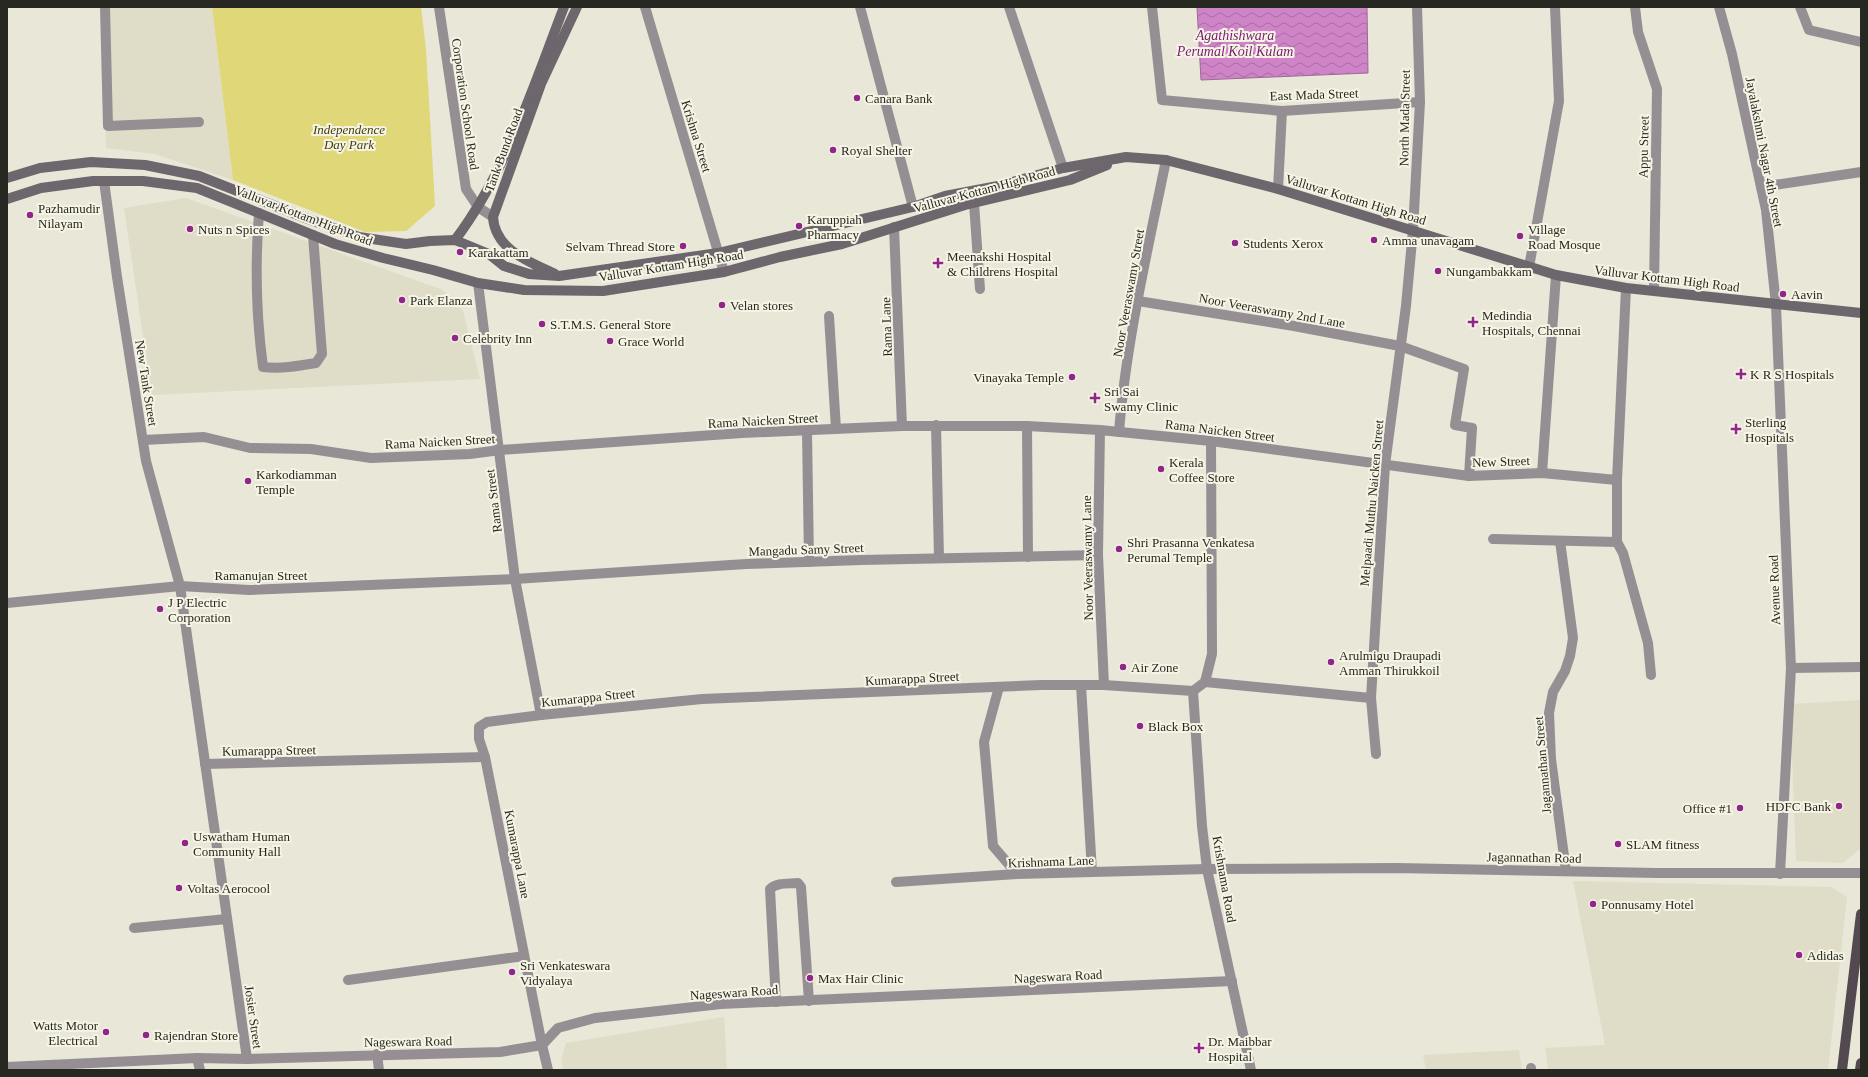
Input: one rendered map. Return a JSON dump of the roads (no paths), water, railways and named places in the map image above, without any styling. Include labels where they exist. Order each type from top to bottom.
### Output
[{"type":"main road","name":"Tank Bund Road","points":[[455,240],[478,207],[501,167],[564,7]]},
{"type":"main road","name":"Tank Bund Road","points":[[493,217],[542,84],[577,7]]},
{"type":"main road","name":"Valluvar Kottam High Road","points":[[7,199],[41,188],[104,181],[143,181],[197,188],[335,244],[478,283],[524,290],[603,291],[724,272],[780,257],[842,244],[974,203],[1070,180],[1126,157]]},
{"type":"main road","name":"Valluvar Kottam High Road","points":[[7,178],[40,168],[91,162],[144,165],[199,176],[308,219],[359,237],[406,244],[455,240],[489,254],[504,266],[529,274],[559,276],[718,253],[913,207],[945,196],[998,186],[1063,168],[1126,157],[1166,160],[1278,189],[1556,275],[1626,288],[1776,305],[1861,312]]},
{"type":"main road","points":[[493,217],[493,226],[497,235],[509,248],[523,258],[559,276]]},
{"type":"main road","points":[[1842,1070],[1861,914]]},
{"type":"main road","points":[[1860,1070],[1861,1063]]},
{"type":"street","points":[[105,7],[108,126],[199,122]]},
{"type":"street","name":"Corporation School Road","points":[[438,7],[466,189],[478,207],[493,217]]},
{"type":"street","name":"Krishna Street","points":[[645,7],[724,272]]},
{"type":"street","points":[[860,7],[913,207]]},
{"type":"street","points":[[1009,7],[1063,168]]},
{"type":"street","name":"East Mada Street","points":[[1152,7],[1162,100],[1282,111],[1420,102]]},
{"type":"street","name":"North Mada Street","points":[[1413,230],[1420,102],[1417,7]]},
{"type":"street","points":[[1529,267],[1559,101],[1555,7]]},
{"type":"street","name":"Appu Street","points":[[1634,7],[1638,32],[1657,89],[1654,290]]},
{"type":"street","name":"Jayalakshmi Nagar 4th Street","points":[[1719,7],[1732,54],[1766,210],[1776,305]]},
{"type":"street","points":[[1800,7],[1808,30],[1861,42]]},
{"type":"street","points":[[1278,189],[1282,111]]},
{"type":"street","name":"Noor Veeraswamy Street","points":[[1119,432],[1121,409],[1138,301],[1166,160]]},
{"type":"street","points":[[1761,186],[1861,172]]},
{"type":"street","name":"New Tank Street","points":[[104,181],[117,277],[146,461],[180,586]]},
{"type":"street","points":[[974,203],[980,289]]},
{"type":"street","points":[[258,213],[256,264],[259,332],[263,366],[273,368],[295,367],[316,363],[322,354],[313,235]]},
{"type":"street","name":"Rama Lane","points":[[894,227],[902,426]]},
{"type":"street","name":"Melpaadi Muthu Naicken Street","points":[[1376,754],[1371,698],[1385,465],[1413,230]]},
{"type":"street","points":[[1542,473],[1556,275]]},
{"type":"street","name":"Rama Street","points":[[478,283],[515,579],[541,714]]},
{"type":"street","points":[[1626,288],[1617,480],[1617,542],[1623,553],[1648,643],[1651,674]]},
{"type":"street","name":"Noor Veeraswamy 2nd Lane","points":[[1138,301],[1294,326],[1400,346],[1464,369],[1455,425],[1472,428],[1469,476]]},
{"type":"street","name":"Avenue Road","points":[[1776,305],[1791,668],[1780,874]]},
{"type":"street","points":[[829,316],[836,430]]},
{"type":"street","points":[[936,424],[939,558]]},
{"type":"street","name":"Rama Naicken Street","points":[[143,440],[204,437],[250,448],[311,449],[372,458],[470,454],[500,450],[742,433],[836,430],[936,424],[1027,426],[1100,430],[1211,441],[1385,465]]},
{"type":"street","points":[[1027,426],[1028,557]]},
{"type":"street","name":"Noor Veeraswamy Lane","points":[[1100,430],[1098,556],[1104,685]]},
{"type":"street","points":[[807,431],[809,562]]},
{"type":"street","points":[[1193,691],[1205,682],[1212,654],[1211,441]]},
{"type":"street","name":"New Street","points":[[1385,465],[1469,476],[1542,473],[1617,480]]},
{"type":"street","points":[[1493,539],[1617,542]]},
{"type":"street","name":"Jagannathan Street","points":[[1560,541],[1573,638],[1570,656],[1565,671],[1553,692],[1549,713],[1551,758],[1566,871]]},
{"type":"street","name":"Mangadu Samy Street","points":[[515,579],[746,564],[939,558],[1098,556]]},
{"type":"street","name":"Ramanujan Street","points":[[7,603],[180,586],[249,590],[515,579]]},
{"type":"street","name":"Kumarappa Street","points":[[180,586],[205,764],[485,757],[479,739],[480,727],[487,722],[541,714],[702,699],[1081,685],[1104,685],[1193,691]]},
{"type":"street","points":[[1791,668],[1861,667]]},
{"type":"street","points":[[1205,682],[1371,698]]},
{"type":"street","points":[[1081,685],[1092,872]]},
{"type":"street","points":[[999,687],[984,742],[992,846],[1017,874]]},
{"type":"street","name":"Krishnama Road","points":[[1193,691],[1202,826],[1207,869],[1251,1070]]},
{"type":"street","name":"Kumarappa Lane","points":[[485,757],[548,1070]]},
{"type":"street","name":"Josier Street","points":[[7,1067],[198,1058],[247,1059],[205,764]]},
{"type":"street","name":"Jagannathan Road","points":[[1207,869],[1396,868],[1780,874],[1861,873]]},
{"type":"street","name":"Krishnama Lane","points":[[896,882],[1017,874],[1207,869]]},
{"type":"street","points":[[776,1002],[770,890],[775,885],[798,883],[801,887],[808,1001]]},
{"type":"street","points":[[134,928],[227,919]]},
{"type":"street","points":[[348,980],[524,956]]},
{"type":"street","name":"Nageswara Road","points":[[247,1059],[377,1054],[500,1052],[542,1045],[558,1028],[595,1018],[721,1004],[1232,981]]},
{"type":"street","points":[[377,1054],[379,1070]]},
{"type":"street","points":[[198,1058],[200,1070]]},
{"type":"water","name":"Agathishwara Perumal Koil Kulam","points":[[1197,7],[1367,7],[1368,73],[1201,80]]},
{"type":"place","name":"Canara Bank","points":[[857,98]]},
{"type":"place","name":"Royal Shelter","points":[[833,150]]},
{"type":"place","name":"Pazhamudir Nilayam","points":[[30,215]]},
{"type":"place","name":"Karuppiah Pharmacy","points":[[799,226]]},
{"type":"place","name":"Nuts n Spices","points":[[190,229]]},
{"type":"place","name":"Village Road Mosque","points":[[1520,236]]},
{"type":"place","name":"Amma unavagam","points":[[1374,240]]},
{"type":"place","name":"Students Xerox","points":[[1235,243]]},
{"type":"place","name":"Selvam Thread Store","points":[[683,246]]},
{"type":"place","name":"Karakattam","points":[[460,252]]},
{"type":"place","name":"Meenakshi Hospital & Childrens Hospital","points":[[938,263]]},
{"type":"place","name":"Nungambakkam","points":[[1438,271]]},
{"type":"place","name":"Aavin","points":[[1783,294]]},
{"type":"place","name":"Park Elanza","points":[[402,300]]},
{"type":"place","name":"Velan stores","points":[[722,305]]},
{"type":"place","name":"Medindia Hospitals, Chennai","points":[[1473,322]]},
{"type":"place","name":"S.T.M.S. General Store","points":[[542,324]]},
{"type":"place","name":"Celebrity Inn","points":[[455,338]]},
{"type":"place","name":"Grace World","points":[[610,341]]},
{"type":"place","name":"K R S Hospitals","points":[[1741,374]]},
{"type":"place","name":"Vinayaka Temple","points":[[1072,377]]},
{"type":"place","name":"Sri Sai Swamy Clinic","points":[[1095,398]]},
{"type":"place","name":"Sterling Hospitals","points":[[1736,429]]},
{"type":"place","name":"Kerala Coffee Store","points":[[1161,469]]},
{"type":"place","name":"Karkodiamman Temple","points":[[248,481]]},
{"type":"place","name":"Shri Prasanna Venkatesa Perumal Temple","points":[[1119,549]]},
{"type":"place","name":"J P Electric Corporation","points":[[160,609]]},
{"type":"place","name":"Arulmigu Draupadi Amman Thirukkoil","points":[[1331,662]]},
{"type":"place","name":"Air Zone","points":[[1123,667]]},
{"type":"place","name":"Black Box","points":[[1140,726]]},
{"type":"place","name":"HDFC Bank","points":[[1839,806]]},
{"type":"place","name":"Office #1","points":[[1740,808]]},
{"type":"place","name":"Uswatham Human Community Hall","points":[[185,843]]},
{"type":"place","name":"SLAM fitness","points":[[1618,844]]},
{"type":"place","name":"Voltas Aerocool","points":[[179,888]]},
{"type":"place","name":"Ponnusamy Hotel","points":[[1593,904]]},
{"type":"place","name":"Adidas","points":[[1799,955]]},
{"type":"place","name":"Sri Venkateswara Vidyalaya","points":[[512,972]]},
{"type":"place","name":"Max Hair Clinic","points":[[810,978]]},
{"type":"place","name":"Watts Motor Electrical","points":[[106,1032]]},
{"type":"place","name":"Rajendran Store","points":[[146,1035]]},
{"type":"place","name":"Dr. Maibbar Hospital","points":[[1199,1048]]},
{"type":"park label","name":"Independence Day Park","points":[[349,136]]}]
